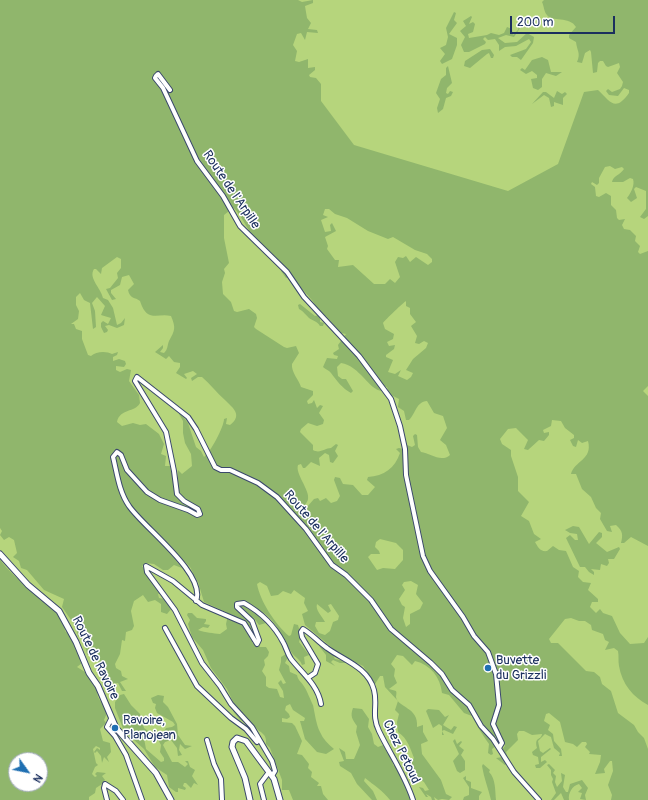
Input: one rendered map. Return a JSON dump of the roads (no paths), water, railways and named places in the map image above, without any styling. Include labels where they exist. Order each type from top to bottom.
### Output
[{"type":"street","name":"Route de l'Arpille","points":[[170,90],[161,76],[156,76],[197,161],[223,196],[240,226],[287,272],[304,296],[359,356],[391,399],[400,426],[405,449],[406,475],[423,556],[430,571],[463,617],[474,636],[488,652],[496,674],[499,705],[493,724],[502,743],[499,748],[481,726],[469,705],[452,690],[443,675],[431,662],[391,629],[371,600],[346,575],[332,565],[306,529],[281,501],[258,483],[230,470],[221,470],[215,467],[196,429],[188,417],[137,377],[135,381],[155,411],[167,436],[177,494],[184,502],[198,509],[200,514],[197,515],[152,496],[127,470],[121,455],[117,452],[113,457],[120,485],[131,509],[173,552],[189,573],[198,593],[196,601]]},
{"type":"street","name":"Route de Ravoire","points":[[0,554],[18,575],[51,602],[63,617],[76,642],[85,665],[98,686],[116,728],[156,773],[171,800]]},
{"type":"street","points":[[264,800],[260,785],[263,778],[275,771],[264,748],[252,727],[231,704],[220,686],[202,663],[175,610],[145,568],[148,566],[168,578],[208,609],[244,623],[257,644],[260,640],[253,623],[237,607],[237,604],[244,603],[259,612],[279,634],[290,657],[305,676],[308,677],[319,695],[321,704]]},
{"type":"street","points":[[165,628],[196,686],[251,734],[260,746],[264,748]]},
{"type":"street","name":"Chez Petoud","points":[[308,677],[315,673],[318,664],[302,637],[302,629],[310,633],[328,649],[355,666],[368,679],[374,689],[375,722],[402,774],[412,800]]},
{"type":"street","points":[[111,719],[107,727],[123,749],[142,800]]},
{"type":"street","points":[[250,800],[245,778],[233,749],[234,741],[237,738],[244,739],[271,774],[278,786],[280,800]]},
{"type":"street","points":[[207,740],[214,764],[221,779],[222,800]]},
{"type":"street","points":[[499,748],[514,772],[539,800]]},
{"type":"street","points":[[107,800],[104,788],[105,784],[116,791],[122,800]]},
{"type":"place","name":"Buvette du Grizzli","points":[[488,668]]},
{"type":"place","name":"Ravoire, Planojean","points":[[115,728]]}]
